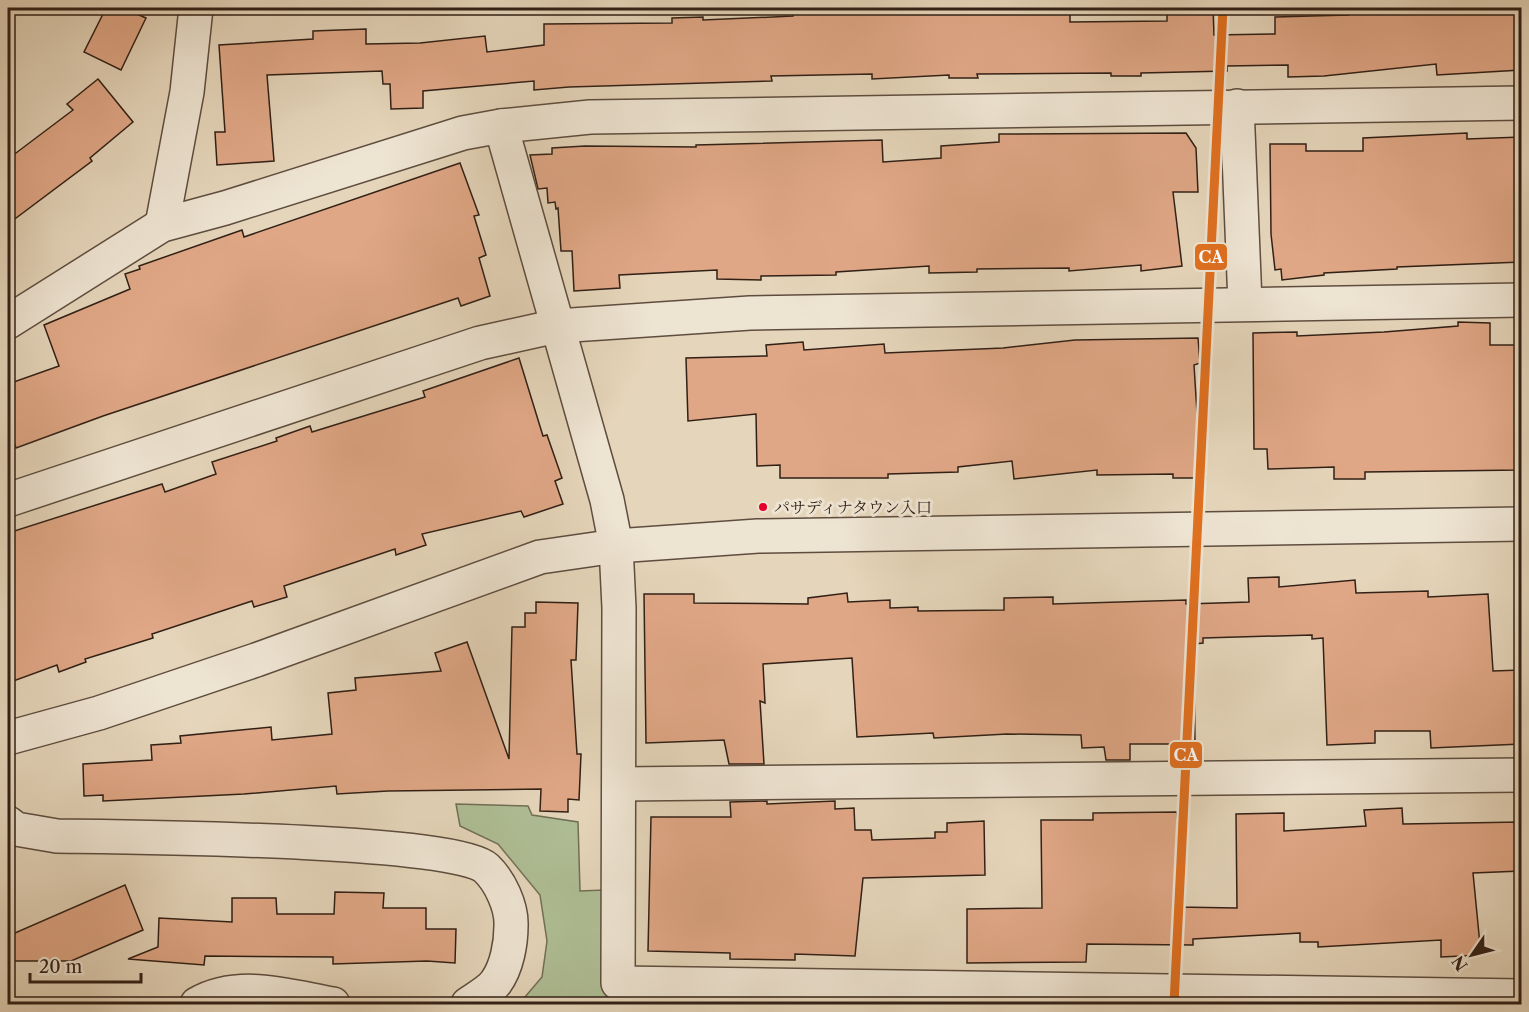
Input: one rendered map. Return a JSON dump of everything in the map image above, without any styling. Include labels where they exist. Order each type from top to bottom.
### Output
[{"type":"street","points":[[162,225],[187,92],[196,8]]},
{"type":"street","points":[[8,322],[162,225],[225,208],[464,133],[501,126],[590,117],[1521,103]]},
{"type":"street","points":[[1237,106],[1245,303]]},
{"type":"street","points":[[501,126],[607,500],[616,546],[621,784],[618,983],[1521,996]]},
{"type":"street","points":[[8,500],[480,343],[557,326],[750,313],[1521,300]]},
{"type":"street","points":[[8,738],[99,713],[234,668],[540,557],[616,546],[758,536],[1521,524]]},
{"type":"street","points":[[621,784],[1521,775]]},
{"type":"street","points":[[8,823],[16,829],[57,836],[382,847],[444,855],[486,867],[501,890],[512,917],[511,944],[496,982],[468,1005]]},
{"type":"street","points":[[197,1005],[225,992],[264,992],[333,1005]]},
{"type":"green space","points":[[456,804],[528,806],[532,815],[578,822],[580,891],[604,890],[609,996],[764,992],[763,1004],[519,1004],[542,977],[547,941],[540,895],[498,844],[460,826]]},
{"type":"building","points":[[106,8],[123,8],[146,18],[121,70],[84,52]]},
{"type":"building","points":[[859,8],[1070,8],[1070,22],[1167,21],[1167,9],[1213,8],[1214,35],[1275,34],[1275,17],[1348,15],[1347,8],[1461,8],[1461,13],[1521,12],[1521,70],[1437,75],[1436,64],[1324,76],[1288,77],[1288,65],[1227,66],[1227,71],[1141,73],[1141,76],[1111,76],[1111,73],[977,74],[978,78],[949,78],[949,75],[872,79],[872,74],[771,76],[772,81],[534,90],[534,81],[423,91],[423,108],[391,109],[390,84],[383,84],[382,71],[267,75],[274,161],[217,165],[215,132],[225,132],[219,45],[313,39],[313,31],[366,29],[366,44],[420,43],[485,36],[487,52],[544,45],[544,24],[672,23],[672,18],[703,17],[703,20],[793,16],[793,12],[859,11]]},
{"type":"building","points":[[98,79],[133,122],[90,158],[92,161],[8,224],[8,159],[73,110],[67,104]]},
{"type":"building","points":[[1186,133],[1196,148],[1198,192],[1173,192],[1182,266],[1141,271],[1141,265],[1069,271],[1069,268],[977,269],[977,272],[929,273],[929,266],[836,272],[836,275],[761,276],[761,280],[717,279],[717,270],[619,275],[620,288],[574,291],[572,251],[561,251],[558,208],[556,209],[555,202],[548,203],[547,188],[538,189],[530,155],[552,154],[552,148],[585,146],[696,147],[696,145],[882,140],[883,162],[941,158],[941,146],[999,142],[999,134]]},
{"type":"building","points":[[1467,133],[1467,139],[1521,137],[1521,262],[1397,267],[1397,269],[1324,273],[1324,275],[1282,280],[1281,269],[1275,270],[1271,234],[1270,144],[1306,144],[1306,151],[1363,151],[1363,138]]},
{"type":"building","points":[[460,163],[479,215],[474,216],[486,255],[479,258],[490,296],[461,306],[458,298],[103,416],[16,448],[8,424],[8,384],[59,366],[44,325],[130,289],[125,274],[140,269],[139,266],[242,230],[244,237]]},
{"type":"building","points":[[1458,322],[1490,323],[1490,345],[1521,345],[1521,470],[1365,472],[1365,479],[1334,479],[1334,467],[1268,469],[1267,449],[1254,449],[1253,333],[1297,332],[1297,336],[1384,332],[1458,326]]},
{"type":"building","points":[[1198,338],[1200,363],[1194,365],[1198,429],[1203,429],[1206,478],[1173,478],[1173,474],[1097,475],[1097,470],[1014,479],[1012,461],[958,467],[958,472],[888,474],[888,478],[780,478],[780,465],[757,466],[756,414],[688,421],[686,358],[767,356],[766,345],[803,342],[804,350],[884,344],[885,353],[1003,348],[1075,340]]},
{"type":"building","points":[[519,358],[543,436],[547,435],[562,478],[555,481],[563,504],[524,517],[521,511],[422,534],[426,545],[396,555],[395,549],[284,586],[287,597],[254,607],[252,601],[152,634],[153,638],[85,659],[86,662],[59,672],[57,665],[8,683],[8,533],[162,484],[165,492],[216,474],[212,462],[277,441],[276,438],[310,426],[312,432],[425,397],[423,391]]},
{"type":"building","points":[[1279,577],[1279,587],[1355,580],[1356,593],[1428,591],[1428,597],[1488,594],[1493,671],[1521,670],[1521,744],[1431,748],[1430,731],[1375,731],[1375,743],[1327,745],[1323,638],[1312,639],[1312,635],[1203,638],[1203,643],[1194,644],[1195,744],[1130,744],[1130,760],[1106,760],[1104,747],[1082,748],[1081,735],[1007,734],[934,738],[933,733],[857,737],[852,658],[763,664],[765,703],[760,701],[764,764],[729,764],[724,740],[646,743],[644,594],[694,594],[694,603],[808,604],[808,598],[847,593],[848,602],[890,600],[890,608],[918,607],[918,611],[1004,610],[1004,598],[1053,597],[1053,604],[1186,600],[1186,604],[1249,602],[1248,578]]},
{"type":"building","points":[[536,602],[578,603],[576,660],[571,660],[577,754],[581,754],[579,800],[568,799],[568,812],[540,811],[541,789],[337,794],[336,786],[244,794],[103,801],[103,795],[84,796],[83,764],[152,760],[151,745],[181,743],[180,736],[271,727],[272,740],[332,734],[328,693],[356,690],[355,678],[441,671],[435,653],[467,642],[509,759],[512,627],[525,627],[525,613],[536,613]]},
{"type":"building","points":[[767,801],[767,804],[835,801],[835,809],[854,808],[855,830],[871,830],[872,840],[935,838],[935,832],[947,832],[947,823],[984,821],[985,875],[863,878],[855,956],[795,954],[795,960],[730,959],[730,953],[648,951],[651,817],[731,817],[730,802]]},
{"type":"building","points":[[1402,808],[1403,824],[1521,822],[1521,871],[1473,873],[1481,955],[1441,957],[1441,940],[1318,947],[1318,942],[1300,942],[1300,933],[1193,939],[1193,945],[1087,944],[1086,962],[967,963],[967,909],[1042,908],[1041,820],[1093,820],[1093,813],[1177,812],[1177,907],[1237,908],[1236,814],[1284,813],[1284,831],[1366,826],[1364,810]]},
{"type":"building","points":[[125,885],[143,930],[71,961],[8,961],[8,936]]},
{"type":"building","points":[[335,892],[384,893],[383,908],[426,908],[426,929],[456,929],[455,963],[427,961],[333,964],[333,957],[205,956],[204,965],[128,959],[158,947],[159,918],[232,922],[232,898],[276,898],[277,914],[334,914]]},
{"type":"transit line","name":"CA","points":[[1174,1004],[1223,8]]},
{"type":"place","name":"パサディナタウン入口","points":[[763,507]]}]
